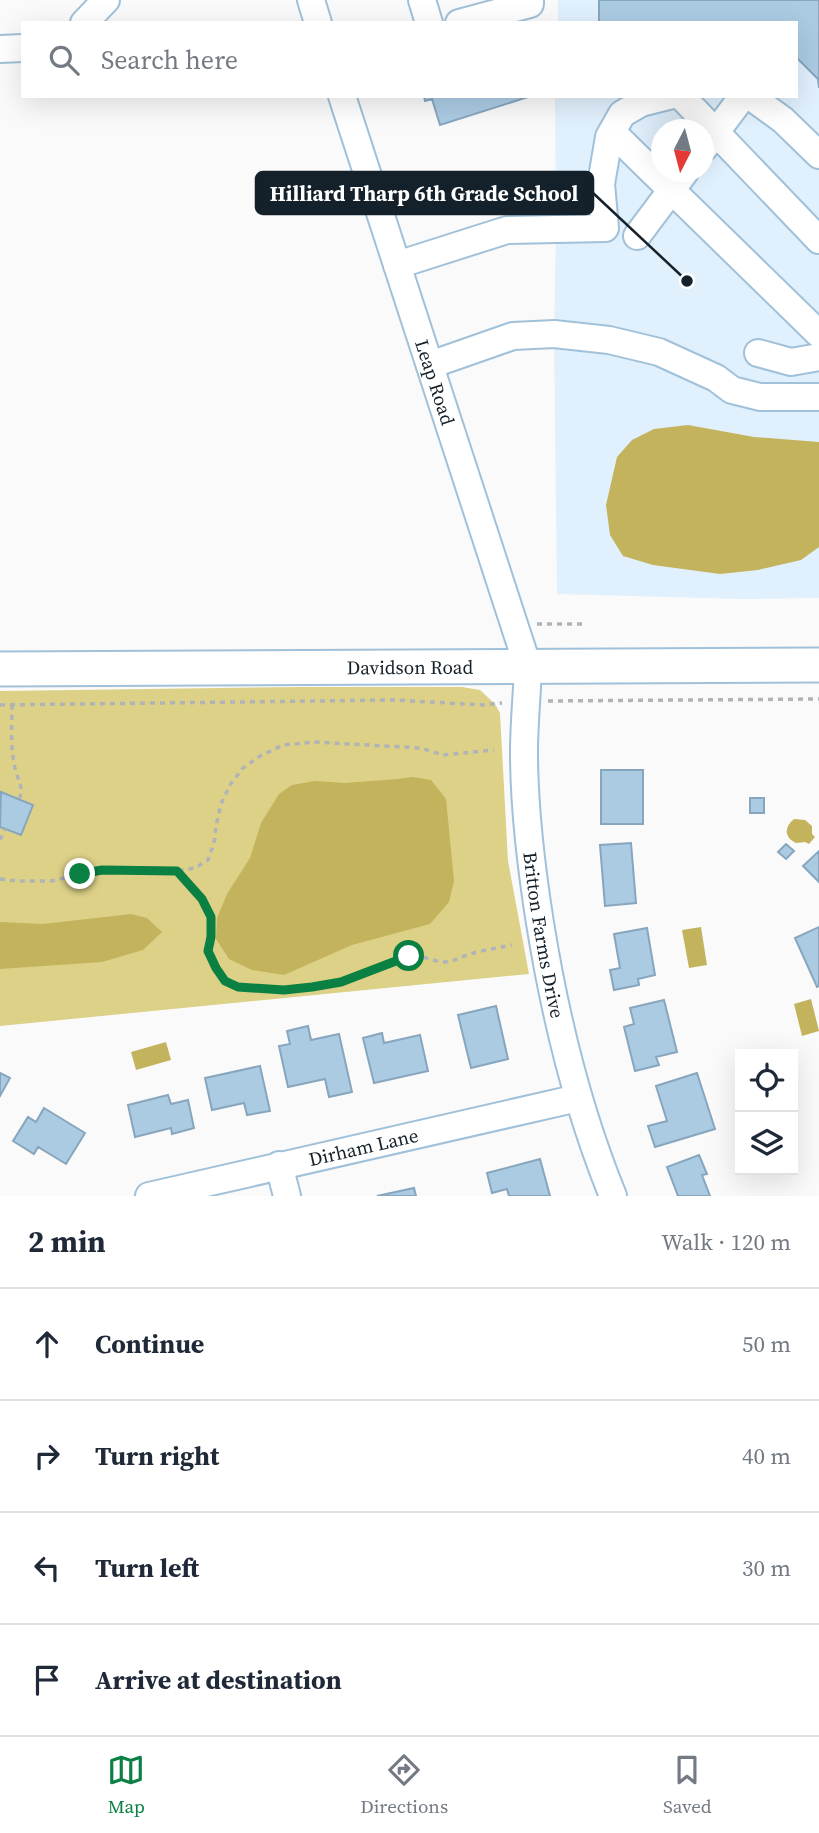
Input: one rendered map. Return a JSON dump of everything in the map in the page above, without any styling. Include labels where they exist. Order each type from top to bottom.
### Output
[{"type":"main road","name":"Davidson Road","points":[[0,669],[819,665]]},
{"type":"street","points":[[86,21],[106,0]]},
{"type":"street","points":[[311,0],[317,21]]},
{"type":"street","points":[[422,0],[428,21]]},
{"type":"street","points":[[467,21],[530,4],[530,0]]},
{"type":"street","points":[[0,48],[21,48]]},
{"type":"street","name":"Leap Road","points":[[343,98],[528,667]]},
{"type":"street","points":[[397,265],[507,230],[606,228],[601,184],[609,137],[622,114],[641,103],[661,98]]},
{"type":"street","points":[[682,98],[696,119]]},
{"type":"street","points":[[714,134],[741,98]]},
{"type":"street","points":[[753,98],[783,120],[819,155]]},
{"type":"street","points":[[612,132],[651,161]]},
{"type":"street","points":[[714,145],[819,240]]},
{"type":"street","points":[[637,236],[677,182]]},
{"type":"street","points":[[679,182],[819,334]]},
{"type":"street","points":[[430,365],[513,336],[554,334],[609,340],[659,352],[716,378],[732,390],[760,397],[819,397]]},
{"type":"street","points":[[758,353],[791,362],[819,357]]},
{"type":"street","name":"Britton Farms Drive","points":[[528,667],[524,752],[530,858],[549,977],[578,1098],[598,1161],[613,1196]]},
{"type":"street","name":"Dirham Lane","points":[[149,1196],[578,1098]]},
{"type":"street","points":[[279,1165],[287,1196]]},
{"type":"path","points":[[558,625],[582,624]]},
{"type":"path","points":[[0,705],[394,700],[483,705],[526,701],[819,699]]},
{"type":"path","points":[[12,705],[15,769],[22,794],[19,799]]},
{"type":"path","points":[[0,879],[51,881],[102,870],[177,871],[195,868],[208,860],[214,844],[221,804],[230,785],[243,768],[283,745],[314,743],[421,748],[443,755],[494,750]]},
{"type":"path","points":[[0,840],[5,829]]},
{"type":"path","points":[[177,871],[202,899],[211,917],[208,951],[216,968],[225,981],[238,987],[284,990],[312,987],[341,982],[409,956],[440,962],[454,961],[469,954],[512,945]]},
{"type":"shaded area","points":[[558,0],[819,0],[819,598],[744,599],[557,594],[555,98],[798,98],[798,21],[558,21]]},
{"type":"shaded area","points":[[688,425],[754,437],[819,442],[819,547],[801,560],[758,570],[720,574],[653,565],[623,556],[610,535],[606,505],[617,457],[632,440],[654,429]]},
{"type":"shaded area","points":[[462,687],[480,690],[495,704],[500,713],[508,861],[529,974],[0,1026],[0,691]]},
{"type":"shaded area","points":[[413,777],[431,780],[446,799],[454,881],[449,902],[430,924],[352,945],[284,975],[252,970],[229,959],[216,939],[217,918],[227,894],[250,858],[261,823],[279,794],[292,785],[315,781],[345,783]]},
{"type":"shaded area","points":[[794,819],[805,820],[812,826],[812,834],[815,837],[809,844],[796,843],[787,835],[787,829]]},
{"type":"shaded area","points":[[131,914],[147,918],[162,932],[143,950],[102,962],[0,969],[0,922],[43,924]]},
{"type":"shaded area","points":[[701,927],[707,965],[689,968],[682,930]]},
{"type":"shaded area","points":[[811,999],[819,1031],[802,1036],[794,1004]]},
{"type":"shaded area","points":[[166,1042],[171,1060],[136,1070],[131,1052]]},
{"type":"building","points":[[599,0],[819,0],[819,88],[818,79],[798,59],[798,21],[599,21]]},
{"type":"building","points":[[424,98],[525,98],[440,125],[432,99],[425,101]]},
{"type":"building","points":[[601,770],[643,770],[643,824],[601,824]]},
{"type":"building","points":[[1,792],[33,805],[21,835],[0,827]]},
{"type":"building","points":[[750,798],[764,798],[764,813],[750,813]]},
{"type":"building","points":[[631,843],[636,903],[605,906],[600,845]]},
{"type":"building","points":[[786,844],[794,851],[786,859],[778,852]]},
{"type":"building","points":[[819,851],[819,882],[803,866]]},
{"type":"building","points":[[819,927],[819,986],[817,987],[795,938]]},
{"type":"building","points":[[647,928],[655,975],[638,979],[639,985],[614,990],[610,970],[620,968],[614,934]]},
{"type":"building","points":[[664,1000],[677,1052],[656,1057],[659,1065],[635,1071],[624,1027],[634,1024],[630,1008]]},
{"type":"building","points":[[496,1006],[508,1059],[471,1068],[458,1015]]},
{"type":"building","points":[[308,1026],[311,1040],[339,1034],[352,1092],[329,1097],[325,1079],[288,1087],[279,1046],[290,1044],[287,1031]]},
{"type":"building","points":[[382,1033],[384,1043],[420,1035],[428,1071],[374,1083],[363,1038]]},
{"type":"building","points":[[260,1066],[270,1111],[247,1115],[244,1103],[212,1110],[205,1078]]},
{"type":"building","points":[[0,1073],[10,1078],[0,1096]]},
{"type":"building","points":[[697,1073],[715,1129],[655,1147],[648,1126],[667,1121],[656,1086]]},
{"type":"building","points":[[168,1095],[171,1104],[188,1100],[194,1128],[172,1134],[171,1128],[135,1137],[128,1105]]},
{"type":"building","points":[[44,1108],[85,1133],[66,1164],[38,1147],[34,1154],[13,1141],[28,1117],[36,1122]]},
{"type":"building","points":[[699,1155],[707,1174],[702,1175],[710,1196],[678,1196],[667,1167]]},
{"type":"building","points":[[540,1159],[550,1196],[509,1196],[507,1189],[492,1193],[487,1173]]},
{"type":"building","points":[[414,1188],[416,1196],[377,1196]]},
{"type":"place","name":"Hilliard Tharp 6th Grade School","points":[[687,281]]},
{"type":"route","points":[[80,874],[102,870],[177,871],[202,899],[211,917],[208,951],[216,968],[225,981],[238,987],[284,990],[341,982],[409,956]]}]
